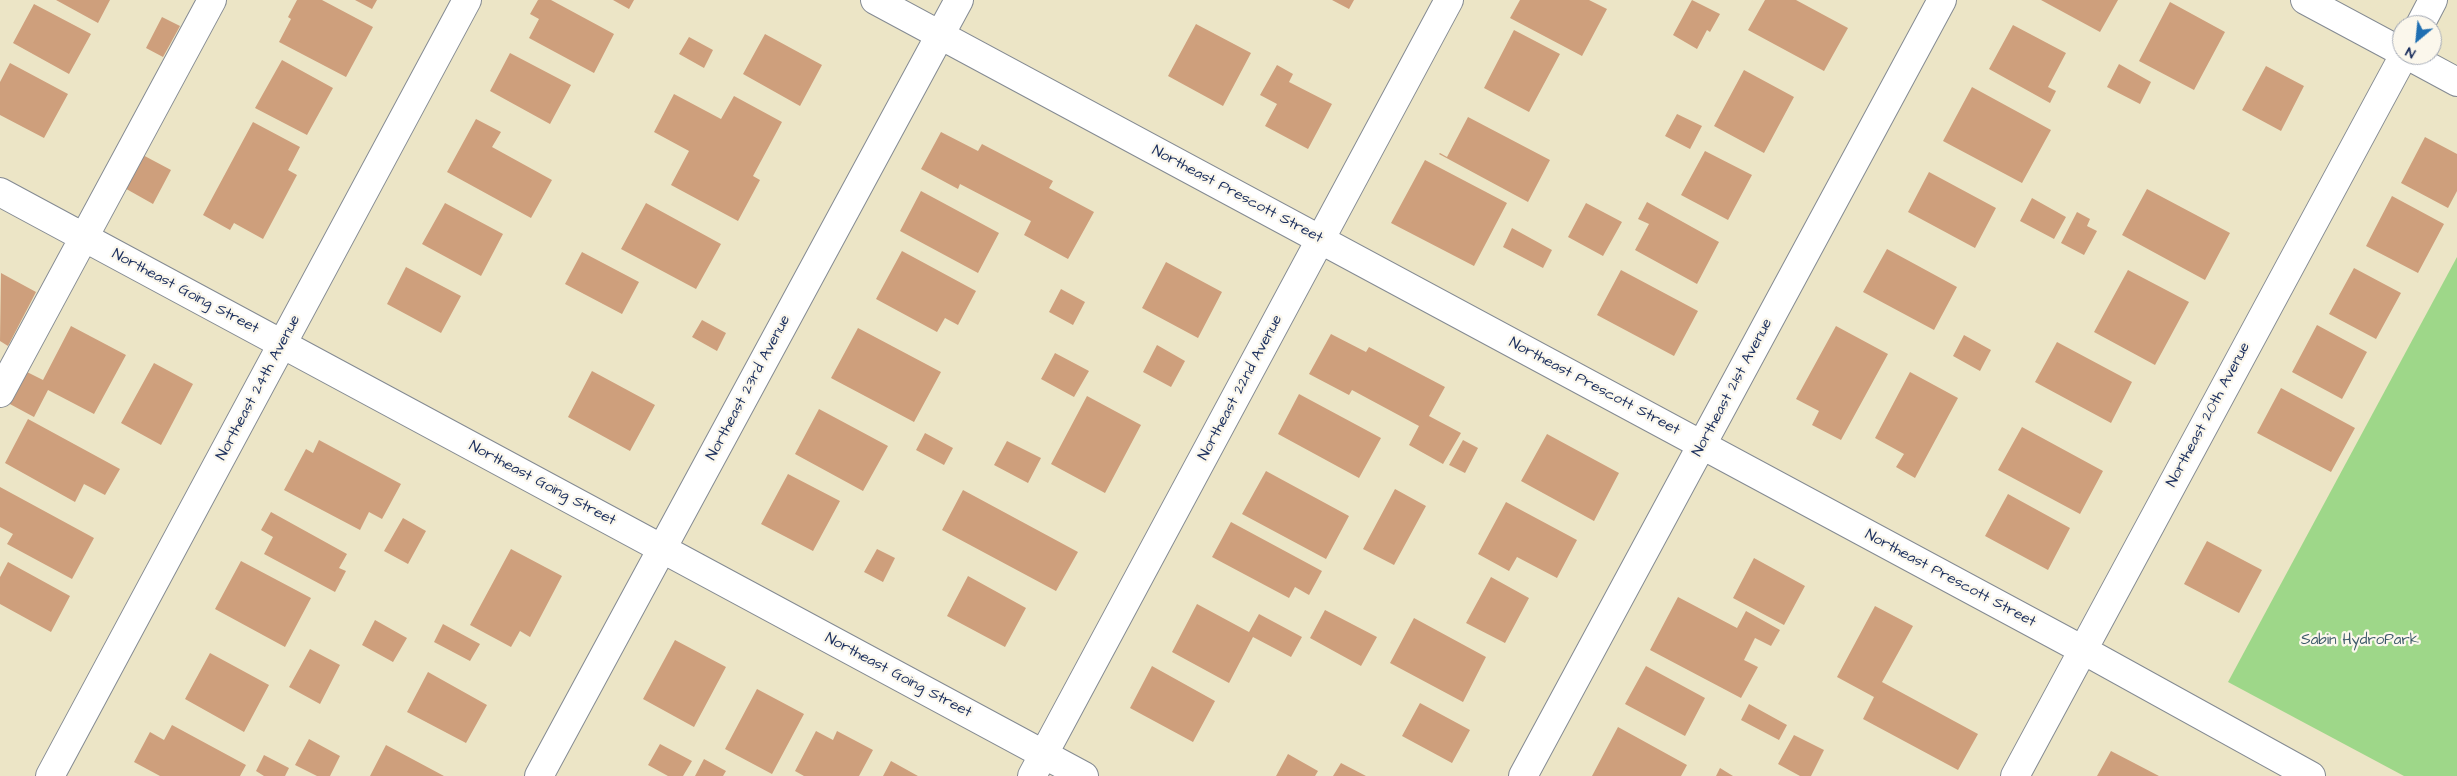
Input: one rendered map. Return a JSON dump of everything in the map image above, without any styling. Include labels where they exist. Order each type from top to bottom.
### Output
[{"type":"street","points":[[0,393],[212,0]]},
{"type":"street","name":"Northeast 24th Avenue","points":[[50,776],[467,0]]},
{"type":"street","name":"Northeast Prescott Street","points":[[875,0],[2083,650],[2311,776]]},
{"type":"street","name":"Northeast 23rd Avenue","points":[[539,776],[959,0]]},
{"type":"street","name":"Northeast 22nd Avenue","points":[[1038,765],[1449,0]]},
{"type":"street","name":"Northeast 21st Avenue","points":[[1523,776],[1942,0]]},
{"type":"street","points":[[2304,0],[2392,48]]},
{"type":"street","points":[[2425,15],[2433,0]]},
{"type":"street","name":"Northeast 20th Avenue","points":[[2015,776],[2398,65]]},
{"type":"street","points":[[2425,65],[2457,82]]},
{"type":"street","name":"Northeast Going Street","points":[[0,192],[662,549],[1038,765],[1084,776]]},
{"type":"green space","name":"Sabin HydroPark","points":[[2457,257],[2457,776],[2404,776],[2228,682]]},
{"type":"building","points":[[56,0],[110,0],[98,23]]},
{"type":"building","points":[[297,0],[322,0],[373,27],[346,77],[279,42],[291,19],[288,17]]},
{"type":"building","points":[[355,0],[377,0],[372,9]]},
{"type":"building","points":[[538,0],[551,0],[614,34],[594,73],[529,38],[539,19],[530,14]]},
{"type":"building","points":[[613,0],[634,0],[629,9]]},
{"type":"building","points":[[1332,0],[1354,0],[1349,9]]},
{"type":"building","points":[[1520,0],[1589,0],[1607,9],[1582,56],[1510,18]]},
{"type":"building","points":[[1692,0],[1720,14],[1710,32],[1707,30],[1697,49],[1673,35]]},
{"type":"building","points":[[1765,0],[1796,0],[1848,28],[1824,71],[1748,30]]},
{"type":"building","points":[[2041,0],[2118,0],[2100,32]]},
{"type":"building","points":[[2170,2],[2225,32],[2194,90],[2139,61]]},
{"type":"building","points":[[34,4],[91,34],[69,74],[13,43]]},
{"type":"building","points":[[162,17],[180,26],[163,57],[146,48]]},
{"type":"building","points":[[1196,24],[1251,53],[1223,106],[1168,76]]},
{"type":"building","points":[[2013,25],[2066,53],[2048,87],[2056,91],[2050,103],[1989,69]]},
{"type":"building","points":[[1514,30],[1560,54],[1529,112],[1484,88]]},
{"type":"building","points":[[765,34],[822,65],[800,106],[743,74]]},
{"type":"building","points":[[689,37],[713,50],[704,68],[679,54]]},
{"type":"building","points":[[510,53],[571,85],[550,124],[490,91]]},
{"type":"building","points":[[282,60],[333,88],[307,135],[255,108]]},
{"type":"building","points":[[10,63],[68,94],[44,138],[0,115],[0,82]]},
{"type":"building","points":[[2119,64],[2151,82],[2140,104],[2107,87]]},
{"type":"building","points":[[1277,65],[1293,74],[1289,82],[1332,104],[1308,149],[1265,126],[1277,104],[1260,95]]},
{"type":"building","points":[[2266,66],[2304,86],[2281,131],[2242,110]]},
{"type":"building","points":[[1744,70],[1794,97],[1764,153],[1714,126]]},
{"type":"building","points":[[1972,87],[2051,130],[2022,183],[1943,141]]},
{"type":"building","points":[[674,94],[721,119],[734,96],[782,122],[753,176],[760,180],[738,221],[671,185],[689,151],[654,132]]},
{"type":"building","points":[[1677,114],[1702,126],[1690,149],[1665,136]]},
{"type":"building","points":[[1468,117],[1550,160],[1528,202],[1439,154],[1447,157]]},
{"type":"building","points":[[476,119],[501,132],[492,147],[552,180],[531,218],[447,172]]},
{"type":"building","points":[[253,122],[300,147],[288,170],[297,175],[263,239],[234,223],[230,230],[203,215]]},
{"type":"building","points":[[941,132],[978,151],[982,144],[1053,181],[1049,188],[1094,212],[1068,259],[1024,235],[1031,221],[960,184],[958,189],[921,169]]},
{"type":"building","points":[[2425,137],[2457,154],[2457,191],[2448,208],[2401,183]]},
{"type":"building","points":[[1705,151],[1752,175],[1728,220],[1681,195]]},
{"type":"building","points":[[139,153],[171,170],[153,204],[121,186]]},
{"type":"building","points":[[1425,160],[1507,203],[1474,266],[1391,223]]},
{"type":"building","points":[[1929,172],[1996,208],[1975,248],[1908,212]]},
{"type":"building","points":[[2147,189],[2230,233],[2205,280],[2122,235]]},
{"type":"building","points":[[921,191],[999,233],[978,273],[900,231]]},
{"type":"building","points":[[2392,196],[2444,224],[2418,273],[2366,246]]},
{"type":"building","points":[[2032,198],[2066,217],[2054,239],[2020,221]]},
{"type":"building","points":[[1647,202],[1719,242],[1697,284],[1635,250],[1649,224],[1638,219]]},
{"type":"building","points":[[445,203],[503,234],[481,276],[422,244]]},
{"type":"building","points":[[646,203],[721,244],[696,289],[621,249]]},
{"type":"building","points":[[1586,203],[1622,222],[1603,256],[1568,237]]},
{"type":"building","points":[[2077,212],[2090,219],[2087,226],[2097,231],[2084,255],[2061,243]]},
{"type":"building","points":[[1512,228],[1552,250],[1543,268],[1503,247]]},
{"type":"building","points":[[1887,249],[1957,287],[1934,330],[1863,292]]},
{"type":"building","points":[[902,251],[976,291],[958,325],[945,318],[937,332],[876,299]]},
{"type":"building","points":[[582,252],[639,282],[622,314],[565,284]]},
{"type":"building","points":[[1166,262],[1222,292],[1198,338],[1142,308]]},
{"type":"building","points":[[406,267],[461,296],[441,333],[387,304]]},
{"type":"building","points":[[2354,268],[2401,293],[2376,339],[2329,314]]},
{"type":"building","points":[[1621,270],[1698,311],[1674,356],[1597,315]]},
{"type":"building","points":[[2128,270],[2189,302],[2155,365],[2094,332]]},
{"type":"building","points":[[1,273],[36,292],[8,346],[0,341]]},
{"type":"building","points":[[1061,289],[1085,302],[1073,325],[1049,312]]},
{"type":"building","points":[[702,320],[726,333],[717,351],[692,337]]},
{"type":"building","points":[[2317,325],[2367,352],[2342,399],[2292,372]]},
{"type":"building","points":[[71,326],[126,355],[94,414],[48,390],[34,417],[8,403],[25,371],[43,380]]},
{"type":"building","points":[[1836,326],[1888,354],[1841,440],[1812,425],[1819,411],[1796,399]]},
{"type":"building","points":[[858,328],[941,372],[914,422],[831,378]]},
{"type":"building","points":[[1331,334],[1366,352],[1369,347],[1445,387],[1429,416],[1461,433],[1443,464],[1409,445],[1419,426],[1352,390],[1349,395],[1309,374]]},
{"type":"building","points":[[1964,335],[1991,350],[1980,371],[1953,356]]},
{"type":"building","points":[[2057,342],[2132,382],[2111,423],[2035,382]]},
{"type":"building","points":[[1157,345],[1185,361],[1171,387],[1143,372]]},
{"type":"building","points":[[1055,353],[1089,371],[1074,397],[1041,379]]},
{"type":"building","points":[[154,363],[193,384],[161,445],[121,423]]},
{"type":"building","points":[[592,371],[655,405],[630,451],[568,417]]},
{"type":"building","points":[[1910,372],[1958,398],[1915,478],[1896,467],[1904,454],[1875,438]]},
{"type":"building","points":[[2281,388],[2355,428],[2331,472],[2257,433]]},
{"type":"building","points":[[1299,394],[1381,438],[1359,478],[1278,434]]},
{"type":"building","points":[[1087,396],[1141,425],[1105,493],[1051,464]]},
{"type":"building","points":[[819,409],[888,446],[863,491],[795,454]]},
{"type":"building","points":[[28,419],[120,469],[105,495],[84,484],[75,502],[5,463]]},
{"type":"building","points":[[2022,427],[2103,471],[2080,514],[1998,470]]},
{"type":"building","points":[[925,433],[953,448],[944,465],[916,450]]},
{"type":"building","points":[[1547,434],[1619,473],[1594,521],[1521,481]]},
{"type":"building","points":[[319,440],[401,484],[382,519],[369,512],[360,530],[284,490],[306,449],[313,453]]},
{"type":"building","points":[[1463,440],[1478,448],[1465,473],[1449,465]]},
{"type":"building","points":[[1007,441],[1041,458],[1028,483],[994,465]]},
{"type":"building","points":[[1266,471],[1349,516],[1326,559],[1242,514]]},
{"type":"building","points":[[788,474],[840,501],[813,551],[761,524]]},
{"type":"building","points":[[0,487],[94,538],[72,579],[7,544],[13,534],[0,527]]},
{"type":"building","points":[[1395,489],[1426,506],[1394,565],[1363,549]]},
{"type":"building","points":[[963,490],[1078,552],[1056,591],[942,530]]},
{"type":"building","points":[[2008,494],[2070,528],[2048,570],[1985,536]]},
{"type":"building","points":[[1506,502],[1577,540],[1557,578],[1517,557],[1509,571],[1478,554]]},
{"type":"building","points":[[271,512],[347,554],[339,568],[346,571],[335,592],[264,554],[273,537],[261,530]]},
{"type":"building","points":[[403,518],[426,531],[408,564],[384,551]]},
{"type":"building","points":[[1231,522],[1322,571],[1309,595],[1295,587],[1289,598],[1212,557]]},
{"type":"building","points":[[2207,541],[2262,570],[2239,613],[2184,584]]},
{"type":"building","points":[[511,549],[562,576],[530,637],[520,631],[511,647],[470,625]]},
{"type":"building","points":[[877,549],[895,558],[883,582],[864,572]]},
{"type":"building","points":[[1754,558],[1805,586],[1784,625],[1733,598]]},
{"type":"building","points":[[241,561],[311,598],[285,647],[215,609]]},
{"type":"building","points":[[8,562],[70,596],[51,632],[0,604],[0,577]]},
{"type":"building","points":[[968,576],[1026,608],[1005,647],[947,616]]},
{"type":"building","points":[[1491,577],[1529,598],[1505,643],[1466,623]]},
{"type":"building","points":[[1678,597],[1737,628],[1746,611],[1780,630],[1771,646],[1755,638],[1744,660],[1758,667],[1741,698],[1650,650]]},
{"type":"building","points":[[1197,604],[1249,632],[1259,614],[1302,637],[1291,657],[1253,637],[1229,683],[1172,652]]},
{"type":"building","points":[[1875,606],[1913,626],[1882,682],[1978,734],[1958,770],[1863,719],[1874,697],[1837,677]]},
{"type":"building","points":[[1325,610],[1377,637],[1361,666],[1310,638]]},
{"type":"building","points":[[1414,618],[1486,657],[1463,702],[1390,663]]},
{"type":"building","points":[[375,620],[407,638],[393,662],[362,645]]},
{"type":"building","points":[[443,624],[480,644],[470,661],[434,642]]},
{"type":"building","points":[[675,640],[726,667],[694,727],[643,699]]},
{"type":"building","points":[[310,649],[340,665],[320,704],[289,687]]},
{"type":"building","points":[[210,653],[269,685],[244,732],[185,699]]},
{"type":"building","points":[[1152,666],[1215,701],[1193,742],[1130,708]]},
{"type":"building","points":[[1646,666],[1705,698],[1685,736],[1625,704]]},
{"type":"building","points":[[428,672],[487,705],[466,743],[407,712]]},
{"type":"building","points":[[757,689],[804,714],[772,774],[725,749]]},
{"type":"building","points":[[1420,703],[1470,730],[1452,763],[1402,736]]},
{"type":"building","points":[[1749,704],[1787,725],[1779,740],[1741,720]]},
{"type":"building","points":[[172,725],[246,765],[240,776],[160,776],[134,762],[150,732],[164,740]]},
{"type":"building","points":[[1618,727],[1687,765],[1681,776],[1592,776]]},
{"type":"building","points":[[816,731],[833,740],[837,731],[873,750],[859,776],[804,776],[795,771]]},
{"type":"building","points":[[1794,735],[1824,750],[1811,776],[1800,776],[1778,764]]},
{"type":"building","points":[[309,739],[340,756],[330,776],[317,776],[295,765]]},
{"type":"building","points":[[660,744],[692,761],[683,776],[668,776],[648,765]]},
{"type":"building","points":[[386,745],[444,776],[370,776]]},
{"type":"building","points":[[2111,751],[2159,776],[2097,776]]},
{"type":"building","points":[[1288,754],[1318,771],[1315,776],[1276,776]]},
{"type":"building","points":[[264,755],[289,768],[285,776],[264,776],[256,771]]},
{"type":"building","points":[[704,759],[726,771],[723,776],[695,776]]},
{"type":"building","points":[[891,761],[918,776],[883,776]]},
{"type":"building","points":[[1341,763],[1366,776],[1333,776]]},
{"type":"building","points":[[1720,768],[1733,776],[1716,776]]}]
